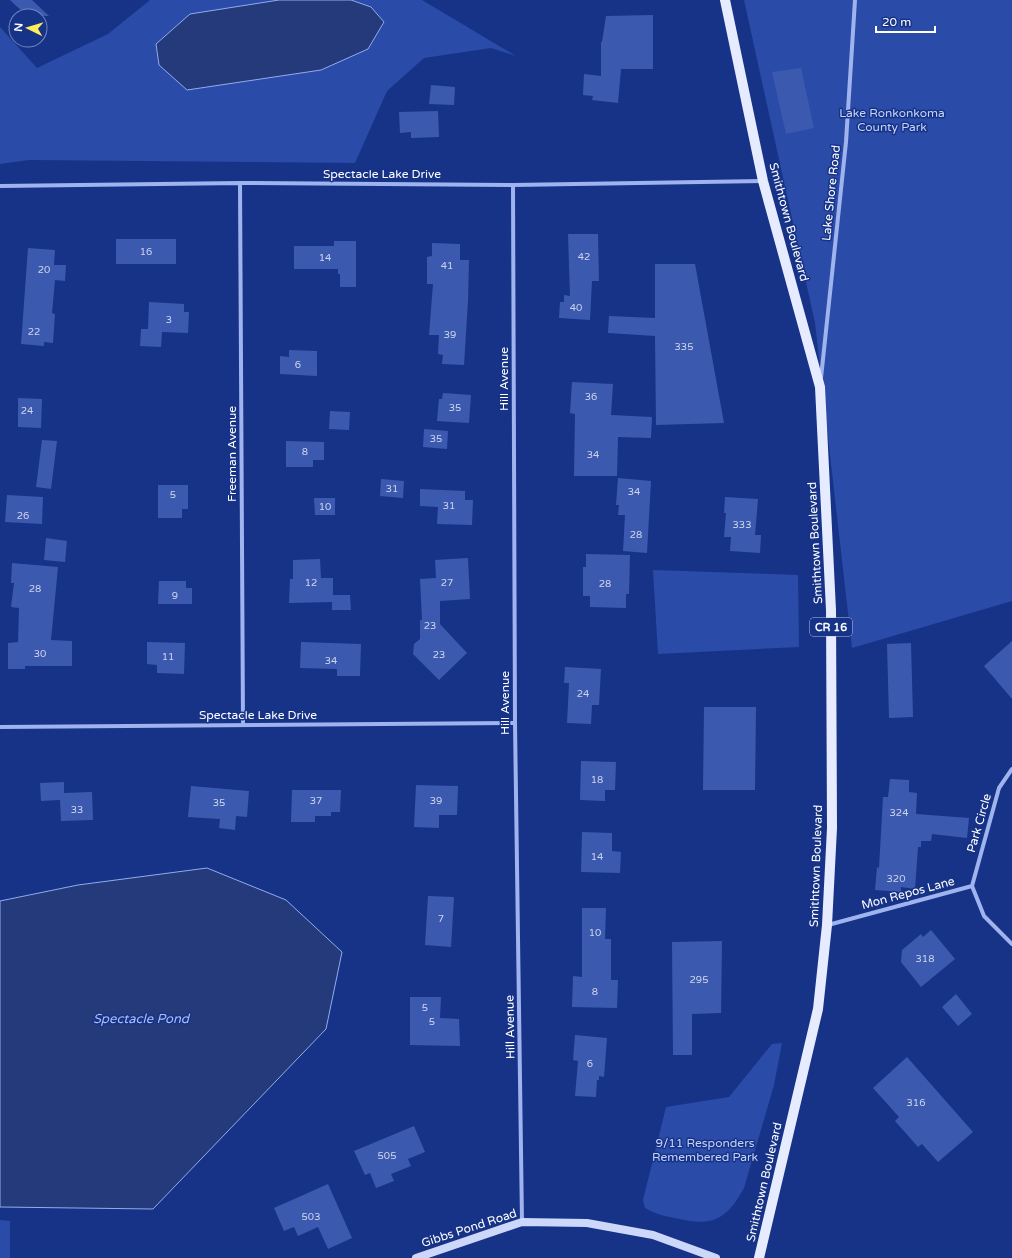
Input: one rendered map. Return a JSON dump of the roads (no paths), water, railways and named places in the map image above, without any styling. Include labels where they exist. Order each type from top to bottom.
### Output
[{"type":"main road","name":"Smithtown Boulevard","points":[[725,0],[763,181],[820,387],[831,610],[832,828],[827,925],[818,1009],[759,1258]]},
{"type":"street","name":"Lake Shore Road","points":[[820,387],[846,142],[855,0]]},
{"type":"street","name":"Spectacle Lake Drive","points":[[0,186],[240,183],[513,184],[763,181]]},
{"type":"street","name":"Freeman Avenue","points":[[240,183],[243,725]]},
{"type":"street","name":"Hill Avenue","points":[[513,184],[515,723],[522,1222]]},
{"type":"street","name":"Spectacle Lake Drive","points":[[0,727],[515,723]]},
{"type":"street","name":"Park Circle","points":[[972,886],[999,788],[1012,769]]},
{"type":"street","name":"Mon Repos Lane","points":[[827,925],[972,886],[984,916],[1012,944]]},
{"type":"street","name":"Gibbs Pond Road","points":[[416,1258],[522,1222],[587,1223],[653,1234],[716,1258]]},
{"type":"water","points":[[279,0],[351,0],[371,7],[384,22],[368,49],[321,70],[187,90],[159,65],[156,44],[190,14]]},
{"type":"water","name":"Spectacle Pond","points":[[207,868],[286,900],[342,952],[326,1029],[153,1209],[0,1207],[0,901],[78,885]]},
{"type":"park label","name":"Lake Ronkonkoma County Park","points":[[892,120]]},
{"type":"park label","name":"9/11 Responders Remembered Park","points":[[705,1150]]}]
